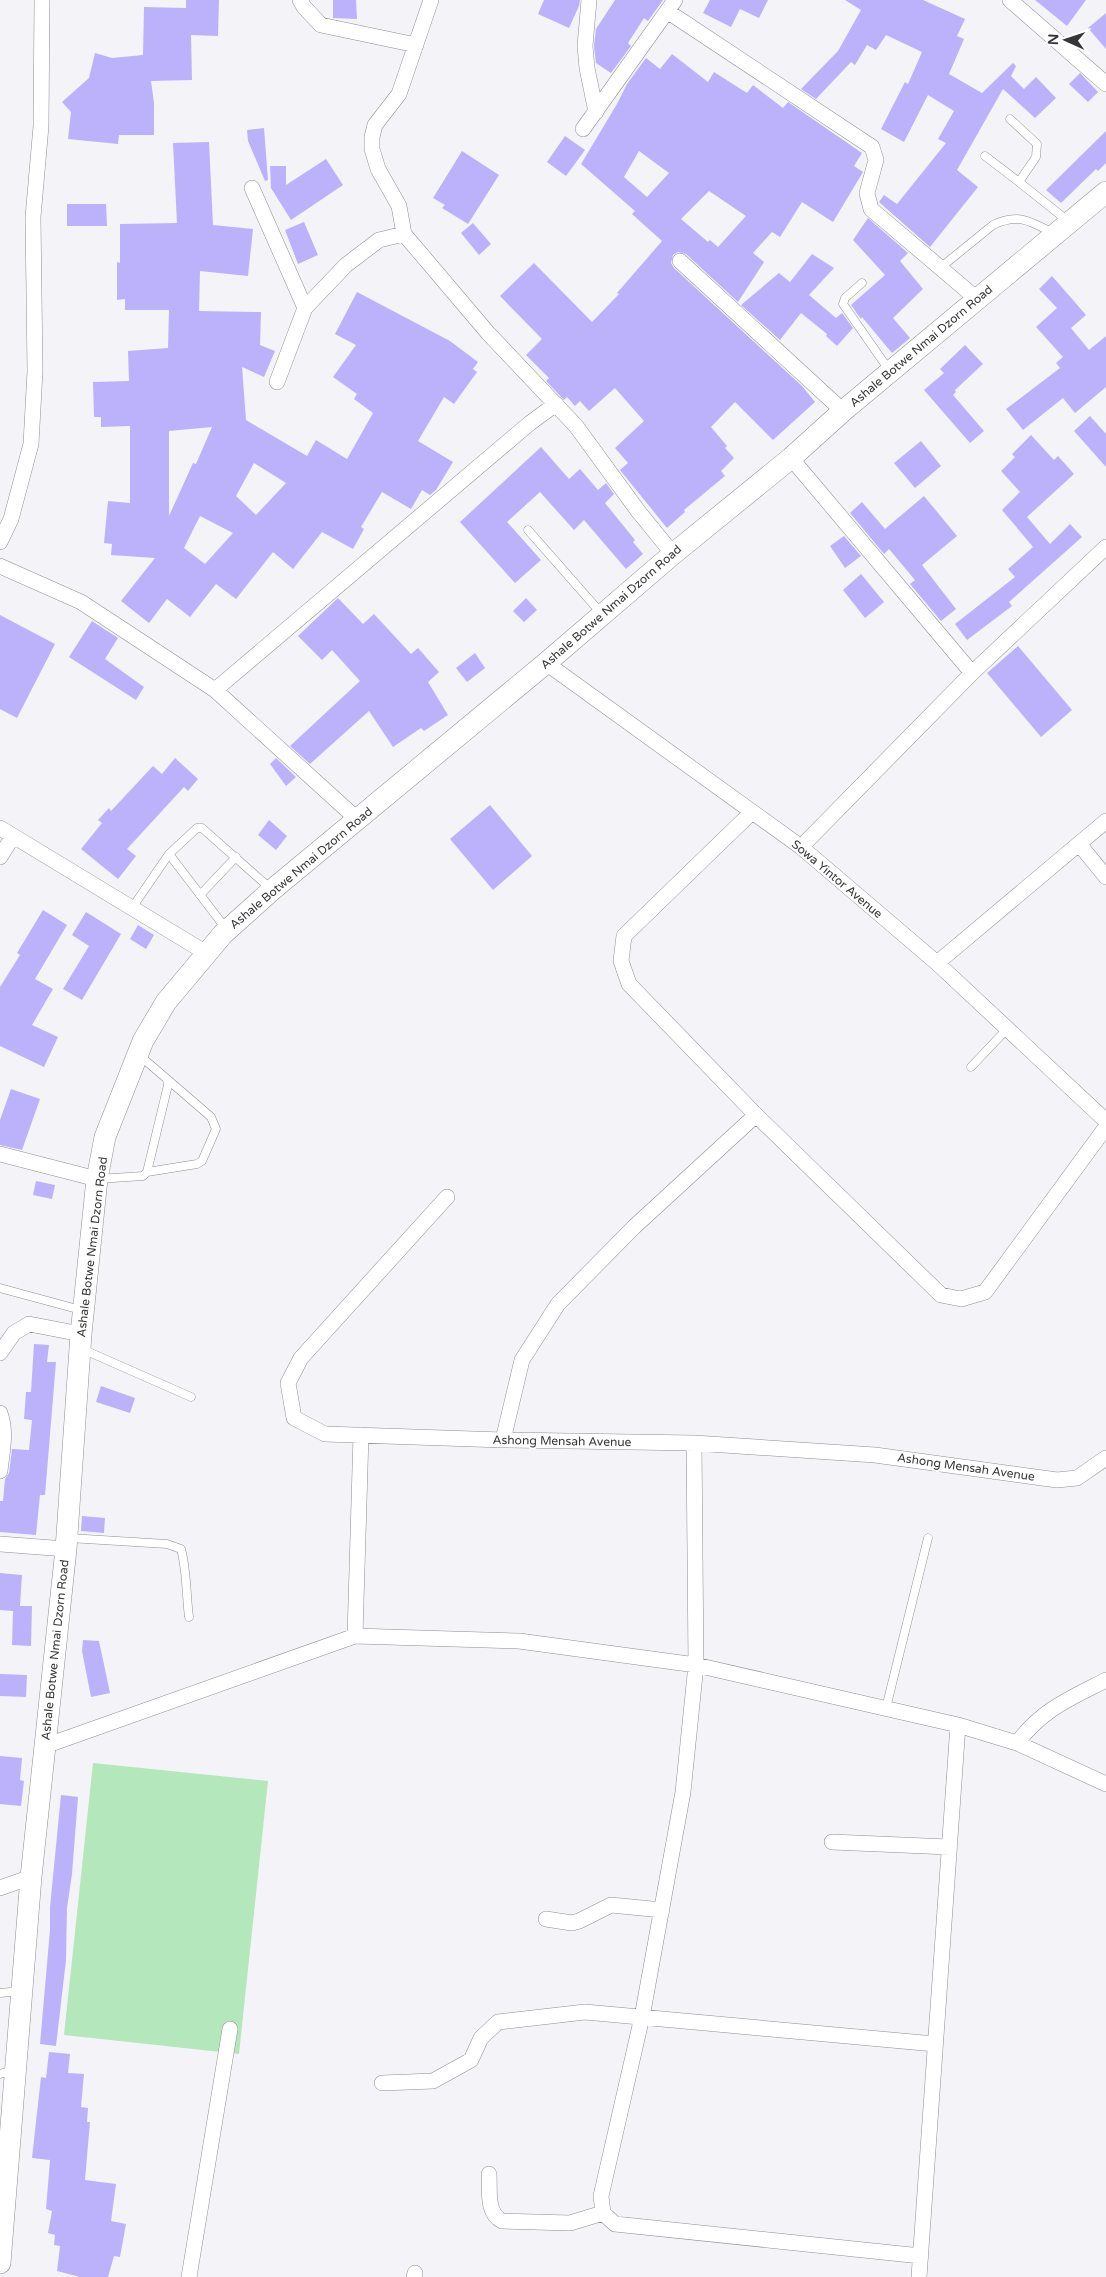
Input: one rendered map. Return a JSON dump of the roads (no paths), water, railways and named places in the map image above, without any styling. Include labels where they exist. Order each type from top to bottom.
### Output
[{"type":"main road","name":"Ashale Botwe Nmai Dzorn Road","points":[[0,2254],[8,2072],[23,1990],[31,1877],[66,1543],[83,1311],[97,1179],[106,1137],[138,1054],[166,1002],[227,931],[272,890],[546,663],[673,554],[791,458],[842,411],[1106,192]]},
{"type":"street","points":[[0,542],[11,519],[31,444],[35,371],[33,217],[41,126],[42,0]]},
{"type":"street","points":[[300,0],[321,26],[416,45]]},
{"type":"street","points":[[431,0],[399,94],[375,125],[372,137],[372,149],[378,169],[399,206],[404,234],[488,333],[576,426],[638,512],[673,554]]},
{"type":"street","points":[[589,0],[585,46],[587,68],[596,112]]},
{"type":"street","points":[[1010,0],[1106,84]]},
{"type":"street","points":[[583,129],[671,6],[872,147],[876,160],[866,193],[871,209],[977,299]]},
{"type":"street","points":[[252,188],[305,308]]},
{"type":"street","points":[[277,382],[305,308],[346,265],[379,240],[404,234]]},
{"type":"street","points":[[680,261],[842,411]]},
{"type":"street","points":[[215,690],[530,423],[556,404]]},
{"type":"street","points":[[791,458],[972,673]]},
{"type":"street","points":[[801,847],[972,673],[1106,547]]},
{"type":"street","points":[[0,566],[81,602],[215,690],[358,820]]},
{"type":"street","name":"Sowa Yintor Avenue","points":[[546,663],[801,847],[937,963],[1106,1121]]},
{"type":"street","points":[[751,812],[624,936],[621,961],[629,984],[756,1115],[941,1295],[961,1299],[984,1292],[1106,1126]]},
{"type":"street","points":[[937,963],[1106,821]]},
{"type":"street","points":[[0,857],[6,832],[208,954]]},
{"type":"street","points":[[1079,844],[1106,878]]},
{"type":"street","points":[[503,1440],[522,1360],[558,1304],[634,1228],[756,1115]]},
{"type":"street","points":[[0,1154],[97,1179]]},
{"type":"street","name":"Ashong Mensah Avenue","points":[[447,1197],[302,1358],[288,1383],[294,1418],[325,1434],[503,1440],[694,1443],[875,1455],[1057,1480],[1077,1478],[1106,1458]]},
{"type":"street","points":[[0,1353],[14,1333],[29,1324],[81,1341]]},
{"type":"street","points":[[0,1413],[4,1423],[0,1471]]},
{"type":"street","points":[[355,1636],[361,1435]]},
{"type":"street","points":[[694,1443],[696,1665],[684,1792],[642,2017],[601,2196],[602,2213],[615,2224],[920,2256]]},
{"type":"street","points":[[0,1544],[66,1543]]},
{"type":"street","points":[[45,1746],[355,1636],[519,1641],[696,1665],[958,1725],[1017,1743],[1106,1784]]},
{"type":"street","points":[[1017,1743],[1031,1725],[1050,1709],[1106,1680]]},
{"type":"street","points":[[919,2277],[958,1725]]},
{"type":"street","points":[[832,1842],[950,1847]]},
{"type":"street","points":[[0,1888],[31,1877]]},
{"type":"street","points":[[546,1919],[572,1923],[611,1905],[662,1910]]},
{"type":"street","points":[[382,2083],[433,2081],[471,2060],[480,2038],[498,2022],[585,2012],[935,2044]]},
{"type":"street","points":[[188,2277],[230,2029]]},
{"type":"street","points":[[489,2174],[492,2212],[496,2218],[502,2221],[560,2224],[570,2223],[602,2213]]},
{"type":"lane","points":[[1010,119],[1037,144],[1036,157],[1019,182]]},
{"type":"lane","points":[[985,156],[1019,182],[1062,228]]},
{"type":"lane","points":[[940,269],[1000,221],[1010,219],[1028,220],[1062,228]]},
{"type":"lane","points":[[862,283],[845,298],[843,304],[890,372]]},
{"type":"lane","points":[[528,530],[602,615]]},
{"type":"lane","points":[[132,908],[169,854],[197,828],[202,828],[272,890]]},
{"type":"lane","points":[[169,854],[227,931]]},
{"type":"lane","points":[[200,895],[236,857]]},
{"type":"lane","points":[[971,1067],[1007,1029]]},
{"type":"lane","points":[[138,1054],[211,1117],[216,1129],[202,1161],[197,1164],[147,1172]]},
{"type":"lane","points":[[97,1179],[143,1176],[147,1172],[168,1085],[167,1078]]},
{"type":"lane","points":[[0,1288],[83,1311]]},
{"type":"lane","points":[[81,1341],[191,1397]]},
{"type":"lane","points":[[886,1708],[928,1538]]},
{"type":"lane","points":[[66,1543],[166,1544],[181,1549],[186,1566],[189,1617]]},
{"type":"lane","points":[[0,1993],[23,1990]]}]
